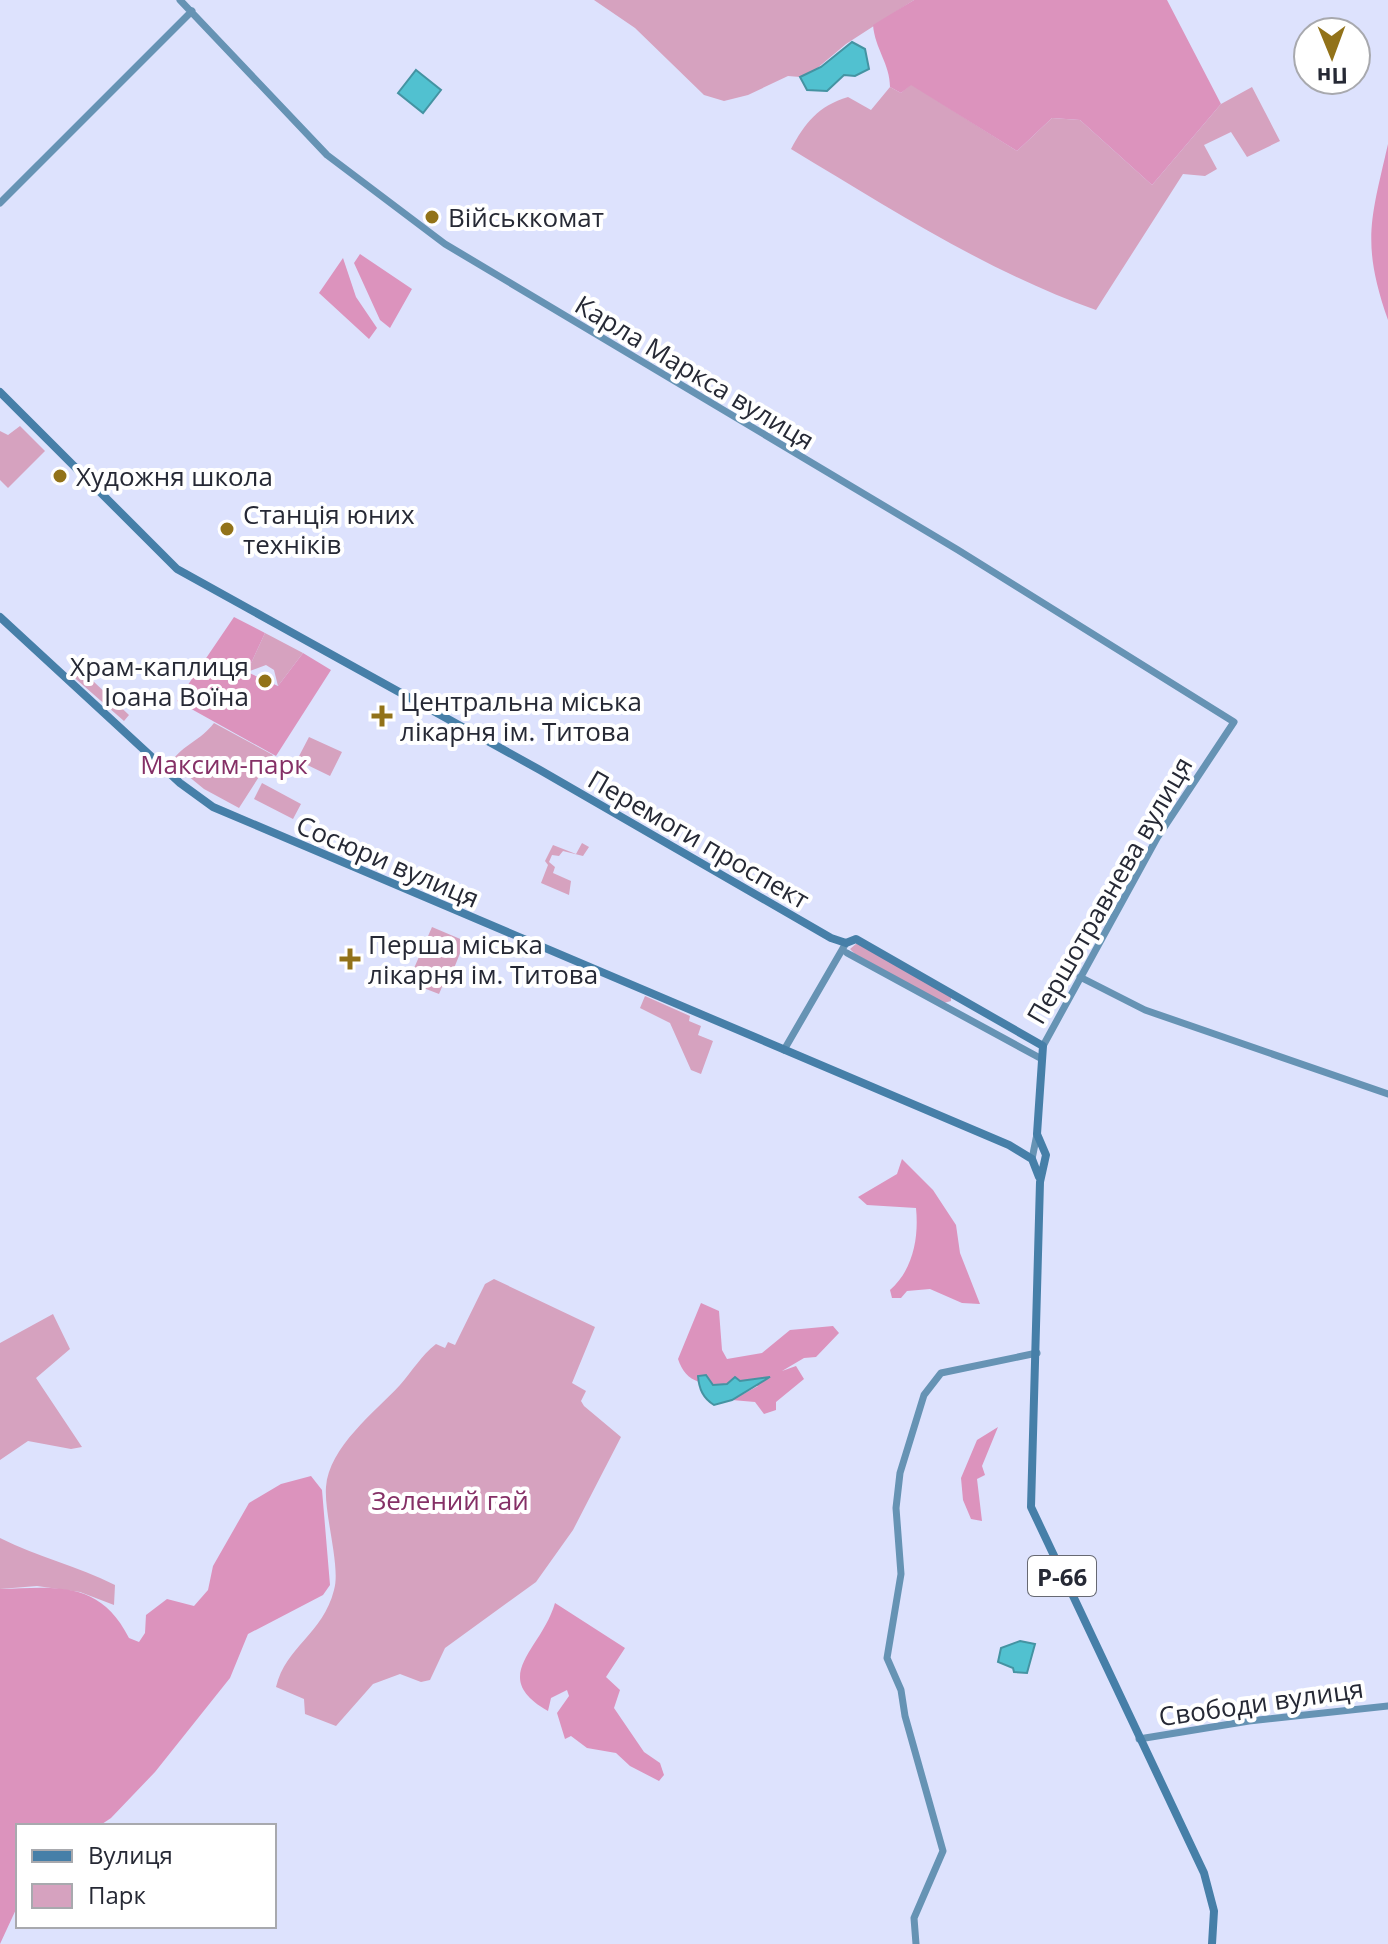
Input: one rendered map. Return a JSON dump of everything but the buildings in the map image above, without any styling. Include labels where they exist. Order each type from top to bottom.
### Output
[{"type":"main road","name":"Перемоги проспект","points":[[0,392],[177,569],[540,770],[831,938],[846,943],[856,939],[1043,1046]]},
{"type":"main road","name":"Сосюри вулиця","points":[[0,617],[180,783],[213,807],[1037,1156]]},
{"type":"main road","name":"Першотравнева вулиця","points":[[1043,1046],[1037,1134],[1040,1182],[1031,1507],[1204,1873],[1214,1911],[1212,1944]]},
{"type":"street","name":"Карла Маркса вулиця","points":[[180,0],[326,153],[445,244],[958,550],[1234,722]]},
{"type":"street","points":[[0,203],[192,11]]},
{"type":"street","name":"Першотравнева вулиця","points":[[1043,1046],[1173,810],[1234,722]]},
{"type":"street","points":[[846,943],[847,953]]},
{"type":"street","points":[[784,1050],[846,943]]},
{"type":"street","points":[[837,957],[847,953]]},
{"type":"street","points":[[847,953],[1040,1058]]},
{"type":"street","points":[[1080,977],[1145,1010],[1388,1094]]},
{"type":"street","points":[[916,1944],[914,1918],[943,1851],[905,1716],[901,1690],[887,1658],[901,1574],[896,1508],[903,1458],[924,1395],[941,1373],[1037,1353]]},
{"type":"street","name":"Свободи вулиця","points":[[1139,1739],[1249,1721],[1388,1706]]},
{"type":"green space","points":[[594,0],[914,0],[846,44],[815,70],[800,77],[788,76],[748,95],[724,101],[704,95],[635,28]]},
{"type":"green space","points":[[911,84],[1017,151],[1052,118],[1080,120],[1152,185],[1221,104],[1252,87],[1280,141],[1247,157],[1231,132],[1204,145],[1217,169],[1205,176],[1183,174],[1096,310],[1056,295],[978,258],[791,149],[807,123],[828,105],[848,97],[871,110],[890,87],[901,93]]},
{"type":"green space","points":[[20,426],[45,451],[8,488],[0,480],[0,431],[8,435]]},
{"type":"green space","points":[[265,633],[303,653],[278,686],[274,670],[266,665],[247,672]]},
{"type":"green space","points":[[75,664],[129,715],[124,721],[69,673]]},
{"type":"green space","name":"Максим-парк","points":[[214,723],[273,755],[239,808],[204,789],[171,762]]},
{"type":"green space","points":[[309,737],[342,752],[330,776],[297,760]]},
{"type":"green space","points":[[262,783],[301,804],[293,819],[254,799]]},
{"type":"green space","points":[[582,843],[589,847],[583,856],[563,851],[559,856],[552,855],[549,862],[555,867],[553,873],[571,881],[569,895],[541,883],[548,865],[545,861],[553,845],[576,854]]},
{"type":"green space","points":[[432,927],[465,941],[446,988],[442,987],[439,994],[408,982]]},
{"type":"green space","points":[[857,943],[951,997],[951,1001],[944,1003],[855,954],[850,949]]},
{"type":"green space","points":[[645,996],[690,1016],[689,1021],[701,1026],[698,1035],[713,1041],[701,1074],[691,1070],[670,1023],[640,1008]]},
{"type":"green space","name":"Зелений гай","points":[[494,1279],[595,1327],[572,1383],[586,1391],[581,1401],[584,1406],[621,1437],[573,1530],[536,1582],[445,1648],[430,1680],[421,1682],[400,1674],[373,1684],[336,1726],[305,1714],[304,1699],[276,1687],[288,1661],[322,1618],[334,1590],[336,1580],[326,1487],[335,1458],[355,1431],[426,1353],[436,1344],[445,1348],[448,1342],[455,1345],[485,1284]]},
{"type":"green space","points":[[53,1314],[70,1349],[36,1378],[82,1447],[71,1449],[28,1441],[0,1460],[0,1343]]},
{"type":"green space","points":[[0,1538],[115,1585],[114,1605],[80,1592],[37,1586],[0,1589]]},
{"type":"shaded area","points":[[914,0],[1167,0],[1221,104],[1152,185],[1080,120],[1052,118],[1017,151],[911,85],[901,93],[890,87],[873,25]]},
{"type":"shaded area","points":[[1388,144],[1388,320],[1374,271],[1372,231],[1373,212]]},
{"type":"shaded area","points":[[360,254],[412,289],[390,328],[380,320],[354,263]]},
{"type":"shaded area","points":[[343,258],[356,297],[377,328],[369,339],[319,293]]},
{"type":"shaded area","points":[[234,617],[265,633],[247,672],[278,686],[303,653],[331,670],[276,756],[177,701]]},
{"type":"shaded area","points":[[902,1159],[933,1190],[956,1225],[960,1253],[980,1304],[962,1303],[930,1289],[907,1291],[901,1298],[892,1298],[890,1290],[904,1273],[913,1253],[916,1208],[867,1205],[858,1197],[897,1174]]},
{"type":"shaded area","points":[[701,1303],[719,1311],[722,1350],[727,1359],[762,1353],[790,1330],[833,1326],[839,1333],[816,1357],[804,1358],[782,1371],[796,1366],[804,1379],[776,1402],[776,1410],[764,1414],[755,1402],[732,1400],[758,1386],[713,1385],[698,1376],[699,1382],[681,1367],[678,1359]]},
{"type":"shaded area","points":[[998,1427],[982,1466],[985,1475],[977,1479],[982,1521],[971,1519],[963,1500],[961,1478],[977,1440]]},
{"type":"shaded area","points":[[311,1476],[322,1490],[330,1585],[323,1595],[248,1634],[230,1678],[155,1772],[111,1818],[102,1824],[16,1824],[16,1909],[0,1944],[0,1589],[58,1588],[90,1596],[117,1619],[129,1638],[139,1642],[145,1633],[146,1615],[167,1599],[194,1606],[208,1590],[213,1566],[249,1503],[281,1484]]},
{"type":"shaded area","points":[[555,1603],[625,1648],[606,1677],[620,1690],[614,1708],[644,1752],[660,1763],[664,1775],[659,1781],[630,1766],[616,1753],[587,1748],[571,1736],[565,1739],[557,1713],[569,1696],[567,1690],[551,1698],[548,1711],[530,1698],[522,1686],[520,1674],[524,1662]]},
{"type":"water","points":[[852,42],[865,49],[869,69],[855,76],[844,75],[827,91],[807,90],[800,77],[821,67]]},
{"type":"water","points":[[416,70],[441,90],[423,113],[398,93]]},
{"type":"water","points":[[706,1375],[713,1385],[727,1384],[735,1377],[740,1381],[770,1377],[732,1400],[714,1405],[704,1396],[699,1385],[698,1376]]},
{"type":"water","points":[[1020,1641],[1035,1644],[1027,1673],[1014,1672],[1013,1668],[998,1662],[1001,1648]]},
{"type":"place","name":"Військкомат","points":[[432,217]]},
{"type":"place","name":"Художня школа","points":[[60,476]]},
{"type":"place","name":"Станція юних техніків","points":[[227,529]]},
{"type":"place","name":"Храм-каплиця Іоана Воїна","points":[[265,681]]},
{"type":"place","name":"Центральна міська лікарня ім. Титова","points":[[382,716]]},
{"type":"place","name":"Перша міська лікарня ім. Титова","points":[[350,959]]}]
